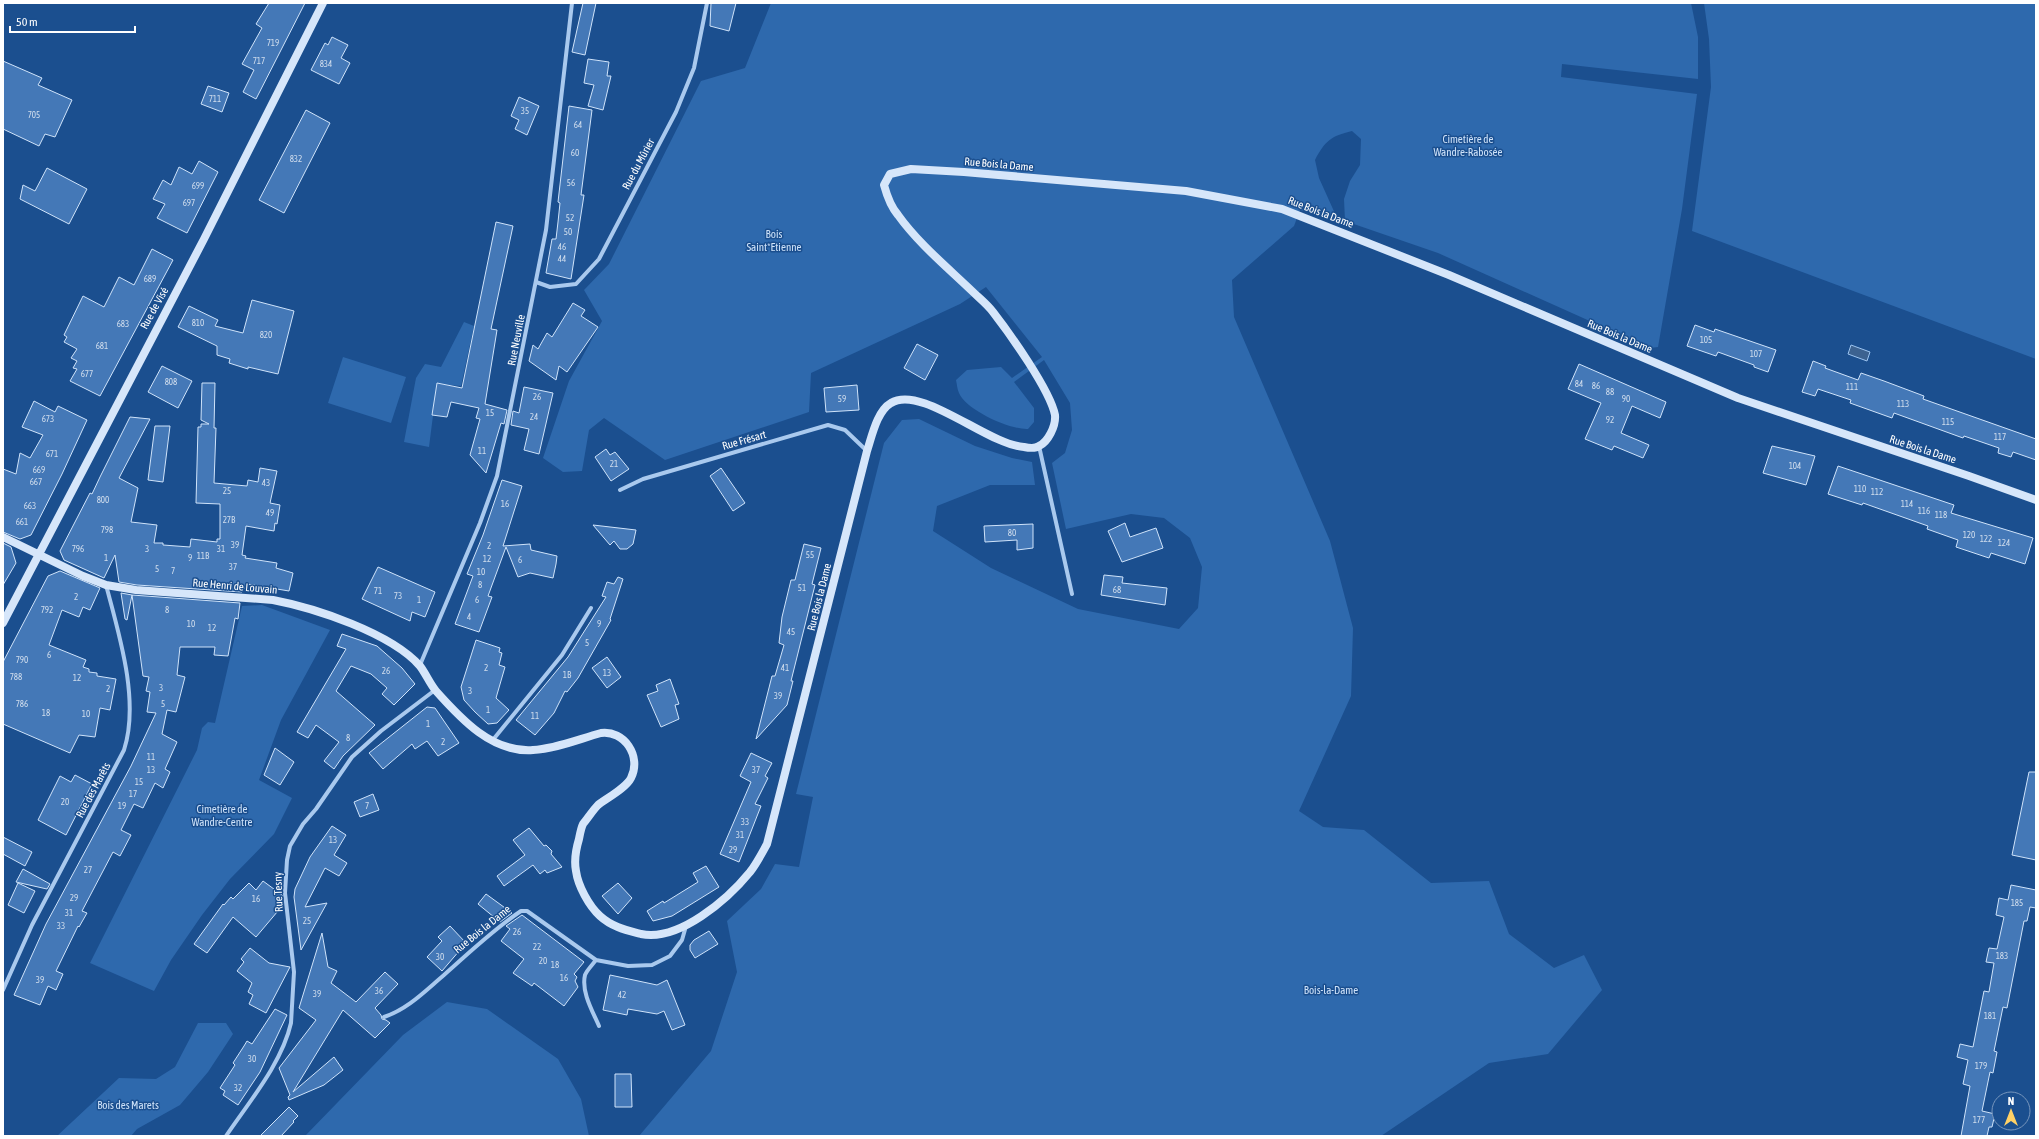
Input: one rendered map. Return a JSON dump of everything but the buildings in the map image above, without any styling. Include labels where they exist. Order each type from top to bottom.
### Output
[{"type":"street","name":"Rue de Visé","points":[[3,623],[204,238],[323,3]]},
{"type":"street","name":"Rue Neuville","points":[[420,666],[480,523],[497,476],[536,282],[552,184],[572,3]]},
{"type":"street","name":"Rue du Mûrier","points":[[536,282],[550,287],[576,284],[599,259],[676,112],[694,68],[707,3]]},
{"type":"street","name":"Rue Bois la Dame","points":[[435,690],[466,724],[492,741],[522,750],[534,750],[601,733],[611,732],[620,736],[632,752],[634,766],[630,779],[597,806],[582,826],[576,850],[576,872],[585,896],[600,916],[620,929],[647,935],[665,933],[686,926],[723,901],[750,872],[767,844],[867,451],[875,428],[884,409],[890,403],[902,398],[920,400],[1014,446],[1032,448],[1039,446],[1051,434],[1055,417],[1051,402],[1040,380],[993,311],[925,245],[897,215],[887,196],[884,186],[890,174],[911,169],[1170,190],[1282,208],[1442,272],[1738,398],[2036,500]]},
{"type":"street","name":"Rue Frésart","points":[[620,490],[642,479],[828,425],[845,430],[867,451]]},
{"type":"street","points":[[1039,446],[1072,594]]},
{"type":"street","name":"Rue Henri de Louvain","points":[[3,537],[83,576],[106,584],[136,590],[252,597],[291,603],[355,625],[387,640],[420,666],[435,690]]},
{"type":"street","name":"Rue des Marêts","points":[[3,990],[32,925],[124,750],[129,735],[131,706],[127,677],[106,584]]},
{"type":"street","points":[[492,741],[562,655],[591,608]]},
{"type":"street","name":"Rue Tesny","points":[[226,1136],[270,1071],[289,1031],[294,972],[285,893],[287,860],[290,846],[303,824],[316,809],[352,757],[381,731],[435,690]]},
{"type":"street","name":"Rue Bois la Dame","points":[[384,1017],[398,1012],[415,1000],[471,951],[521,911],[527,910],[596,960],[628,966],[652,965],[670,956],[682,940],[686,926]]},
{"type":"street","points":[[596,960],[586,974],[585,984],[589,1001],[600,1026]]},
{"type":"green space","points":[[771,3],[1691,3],[1698,37],[1698,79],[1562,64],[1561,77],[1697,94],[1682,209],[1658,347],[1650,348],[1438,253],[1345,221],[1344,199],[1350,181],[1360,165],[1361,139],[1352,131],[1329,140],[1315,160],[1319,178],[1337,218],[1300,210],[1294,226],[1232,280],[1234,317],[1330,541],[1353,628],[1351,696],[1299,811],[1323,827],[1364,830],[1431,883],[1489,881],[1509,934],[1554,968],[1584,955],[1602,990],[1548,1054],[1489,1063],[1381,1136],[639,1136],[711,1051],[737,972],[727,921],[761,889],[775,864],[799,867],[813,797],[796,794],[884,443],[902,420],[919,419],[975,446],[1012,458],[1032,462],[1035,485],[990,485],[937,506],[933,531],[991,568],[1078,609],[1179,629],[1198,608],[1202,567],[1190,538],[1164,518],[1131,514],[1066,529],[1052,463],[1065,453],[1072,430],[1070,403],[1044,360],[1014,382],[1034,408],[1034,422],[1028,429],[1000,423],[989,418],[970,406],[963,399],[958,391],[956,380],[967,370],[1001,367],[1012,378],[1042,357],[986,287],[960,304],[811,373],[809,412],[665,460],[604,418],[589,430],[582,471],[563,472],[543,458],[569,381],[602,321],[584,290],[609,264],[701,81],[745,68]]},
{"type":"green space","points":[[1704,3],[2036,3],[2036,359],[1692,231],[1711,87],[1709,39]]},
{"type":"green space","points":[[464,322],[474,326],[461,386],[437,384],[429,447],[404,442],[416,378],[425,364],[441,367]]},
{"type":"green space","points":[[343,357],[406,377],[391,423],[328,403]]},
{"type":"green space","name":"Cimetière de Wandre-Centre","points":[[262,605],[330,630],[281,720],[259,780],[292,798],[274,834],[230,879],[202,915],[171,960],[154,991],[90,963],[197,750],[202,728],[208,722],[215,723],[242,606]]},
{"type":"green space","points":[[447,1002],[487,1009],[558,1059],[581,1099],[589,1136],[305,1136],[403,1035]]},
{"type":"green space","name":"Bois des Marets","points":[[198,1023],[226,1023],[233,1034],[208,1072],[180,1105],[137,1129],[131,1136],[57,1136],[119,1078],[156,1079],[175,1067]]},
{"type":"shaded area","points":[[1851,345],[1870,352],[1867,361],[1848,354]]},
{"type":"park label","name":"Cimetière de Wandre-Rabosée","points":[[1468,145]]},
{"type":"park label","name":"Bois Saint*Etienne","points":[[774,240]]},
{"type":"park label","name":"Bois-la-Dame","points":[[1331,990]]}]
